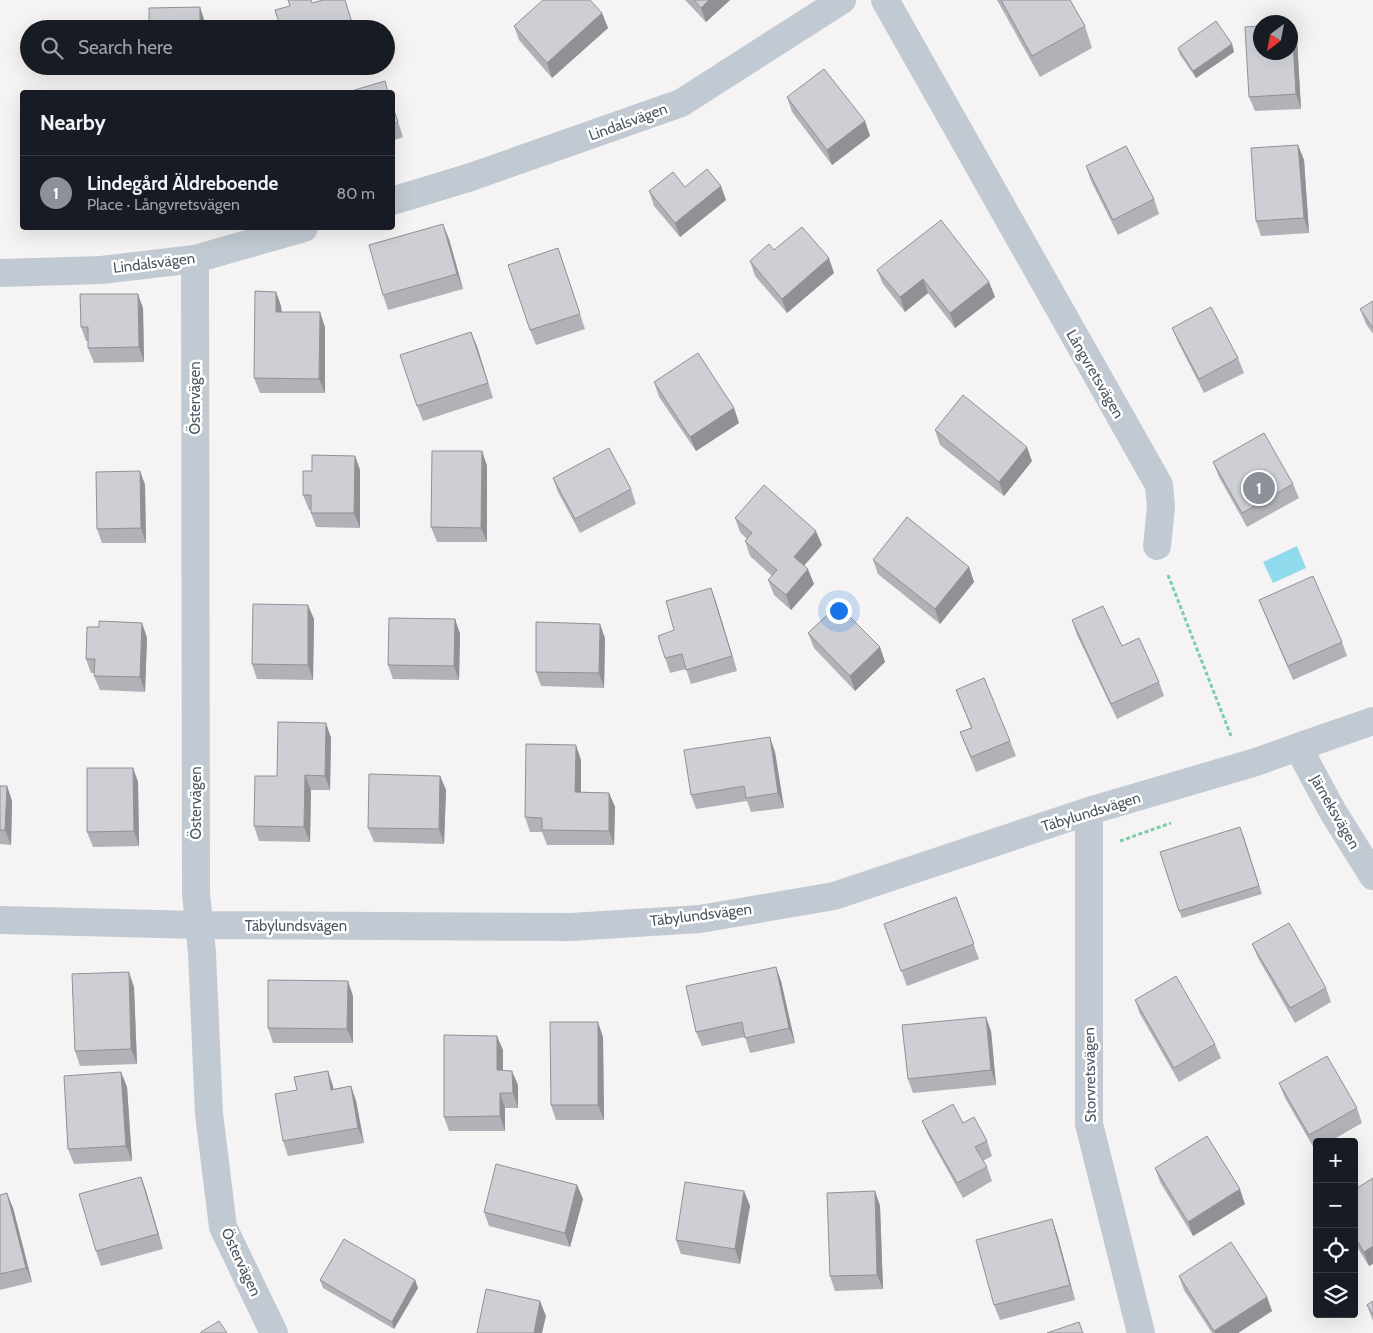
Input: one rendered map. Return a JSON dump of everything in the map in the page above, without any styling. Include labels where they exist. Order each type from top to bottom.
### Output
[{"type":"street","name":"Lindalsvägen","points":[[395,200],[471,177],[681,103],[842,0]]},
{"type":"street","name":"Långvretsvägen","points":[[885,0],[1159,485],[1161,507],[1157,546]]},
{"type":"street","name":"Lindalsvägen","points":[[0,272],[100,270],[195,260],[297,230]]},
{"type":"street","name":"Östervägen","points":[[195,260],[196,893],[202,953],[209,1114],[223,1227],[274,1333]]},
{"type":"street","name":"Täbylundsvägen","points":[[0,920],[198,925],[571,927],[700,919],[834,896],[1089,812],[1256,762],[1373,722]]},
{"type":"street","name":"Järneksvägen","points":[[1298,747],[1334,812],[1373,876]]},
{"type":"street","name":"Storvretsvägen","points":[[1089,812],[1089,1124],[1141,1333]]},
{"type":"path","points":[[1157,546],[1229,735],[1256,762]]},
{"type":"path","points":[[1224,736],[1238,732]]},
{"type":"water","points":[[1297,546],[1306,568],[1273,583],[1263,562]]},
{"type":"building","points":[[288,0],[311,0],[312,3],[323,0],[345,0],[351,20],[278,20],[275,10],[290,6]]},
{"type":"building","points":[[543,0],[590,0],[602,13],[547,63],[514,26]]},
{"type":"building","points":[[694,0],[709,0],[701,8]]},
{"type":"building","points":[[1001,0],[1070,0],[1085,26],[1032,56]]},
{"type":"building","points":[[200,7],[200,20],[149,20],[149,8]]},
{"type":"building","points":[[1216,21],[1232,44],[1193,71],[1178,48]]},
{"type":"building","points":[[1253,26],[1253,60],[1294,60],[1296,94],[1249,97],[1245,27]]},
{"type":"building","points":[[824,69],[865,121],[827,150],[787,97]]},
{"type":"building","points":[[385,81],[387,90],[355,90]]},
{"type":"building","points":[[1298,145],[1304,218],[1256,221],[1251,148]]},
{"type":"building","points":[[1126,146],[1154,199],[1113,220],[1086,166]]},
{"type":"building","points":[[707,169],[721,186],[675,223],[649,191],[673,172],[685,187]]},
{"type":"building","points":[[941,220],[989,282],[950,313],[923,279],[900,297],[877,270]]},
{"type":"building","points":[[443,224],[457,274],[383,295],[369,245]]},
{"type":"building","points":[[802,227],[829,258],[782,299],[750,261],[769,244],[774,250]]},
{"type":"building","points":[[558,248],[580,314],[530,330],[508,265]]},
{"type":"building","points":[[255,291],[276,292],[276,312],[320,312],[319,379],[254,378]]},
{"type":"building","points":[[80,294],[138,294],[139,347],[88,348],[88,327],[81,327]]},
{"type":"building","points":[[1373,301],[1373,328],[1360,309]]},
{"type":"building","points":[[1211,307],[1238,358],[1199,379],[1172,328]]},
{"type":"building","points":[[471,332],[488,383],[417,406],[400,355]]},
{"type":"building","points":[[698,353],[734,408],[690,437],[654,382]]},
{"type":"building","points":[[963,395],[1027,447],[999,482],[935,430]]},
{"type":"building","points":[[1264,433],[1293,484],[1242,513],[1213,462]]},
{"type":"building","points":[[609,448],[631,489],[575,519],[553,478]]},
{"type":"building","points":[[432,451],[482,451],[481,528],[431,527]]},
{"type":"building","points":[[312,455],[355,456],[354,513],[311,513],[311,495],[303,495],[303,471],[312,471]]},
{"type":"building","points":[[140,471],[141,528],[97,529],[96,472]]},
{"type":"building","points":[[764,485],[816,531],[794,557],[808,569],[786,595],[768,580],[777,570],[745,541],[752,533],[735,518]]},
{"type":"building","points":[[907,517],[969,567],[935,609],[873,560]]},
{"type":"building","points":[[1313,576],[1342,642],[1288,666],[1259,600]]},
{"type":"building","points":[[711,588],[732,656],[686,670],[682,654],[665,658],[658,636],[674,630],[666,601]]},
{"type":"building","points":[[253,604],[308,605],[308,665],[252,664]]},
{"type":"building","points":[[838,605],[880,647],[850,676],[808,633]]},
{"type":"building","points":[[1103,606],[1122,646],[1139,638],[1159,682],[1111,704],[1072,620]]},
{"type":"building","points":[[389,618],[455,619],[454,666],[388,665]]},
{"type":"building","points":[[99,621],[142,623],[140,677],[94,676],[95,659],[86,659],[87,627],[99,627]]},
{"type":"building","points":[[536,622],[600,624],[599,673],[536,672]]},
{"type":"building","points":[[984,678],[1010,741],[971,757],[960,732],[972,728],[956,690]]},
{"type":"building","points":[[278,722],[326,723],[325,776],[305,775],[304,827],[254,826],[255,776],[277,776]]},
{"type":"building","points":[[770,737],[778,793],[746,798],[744,786],[691,795],[684,750]]},
{"type":"building","points":[[526,744],[576,745],[575,792],[609,793],[609,831],[542,830],[542,818],[525,817]]},
{"type":"building","points":[[87,768],[133,768],[134,831],[87,832]]},
{"type":"building","points":[[369,774],[440,776],[439,829],[368,828]]},
{"type":"building","points":[[0,786],[7,786],[5,830],[0,830]]},
{"type":"building","points":[[1240,827],[1259,886],[1179,911],[1160,852]]},
{"type":"building","points":[[956,897],[974,944],[901,971],[884,924]]},
{"type":"building","points":[[1289,923],[1326,988],[1290,1008],[1252,944]]},
{"type":"building","points":[[776,967],[789,1028],[745,1038],[742,1022],[696,1032],[686,986]]},
{"type":"building","points":[[129,972],[131,1049],[75,1051],[72,974]]},
{"type":"building","points":[[1176,976],[1215,1044],[1174,1068],[1135,1000]]},
{"type":"building","points":[[268,980],[348,981],[347,1029],[268,1028]]},
{"type":"building","points":[[986,1017],[991,1070],[908,1079],[902,1025]]},
{"type":"building","points":[[550,1022],[598,1022],[598,1105],[551,1105]]},
{"type":"building","points":[[444,1035],[497,1036],[497,1070],[512,1071],[513,1093],[500,1093],[500,1116],[444,1117]]},
{"type":"building","points":[[1327,1056],[1357,1108],[1309,1135],[1279,1083]]},
{"type":"building","points":[[328,1071],[331,1090],[351,1086],[358,1128],[283,1141],[275,1094],[297,1090],[294,1077]]},
{"type":"building","points":[[121,1072],[126,1146],[68,1149],[64,1076]]},
{"type":"building","points":[[953,1104],[963,1123],[974,1117],[987,1141],[975,1147],[987,1167],[957,1183],[922,1121]]},
{"type":"building","points":[[1207,1136],[1240,1189],[1188,1222],[1155,1168]]},
{"type":"building","points":[[496,1164],[577,1185],[565,1233],[484,1212]]},
{"type":"building","points":[[141,1177],[158,1234],[96,1251],[79,1194]]},
{"type":"building","points":[[1373,1178],[1373,1246],[1364,1252],[1358,1242],[1358,1187]]},
{"type":"building","points":[[685,1182],[744,1191],[735,1249],[676,1240]]},
{"type":"building","points":[[875,1191],[877,1275],[830,1276],[827,1193]]},
{"type":"building","points":[[7,1193],[26,1268],[0,1274],[0,1195]]},
{"type":"building","points":[[1052,1219],[1070,1285],[994,1305],[976,1240]]},
{"type":"building","points":[[344,1239],[415,1280],[392,1322],[320,1280]]},
{"type":"building","points":[[1231,1242],[1267,1297],[1214,1331],[1179,1276]]},
{"type":"building","points":[[486,1289],[540,1301],[534,1333],[477,1333]]},
{"type":"building","points":[[1373,1301],[1373,1315],[1367,1305]]},
{"type":"building","points":[[219,1321],[227,1333],[201,1333],[201,1332]]},
{"type":"building","points":[[1079,1322],[1083,1333],[1047,1333]]},
{"type":"place","name":"Lindegård Äldreboende","points":[[1259,488]]}]
